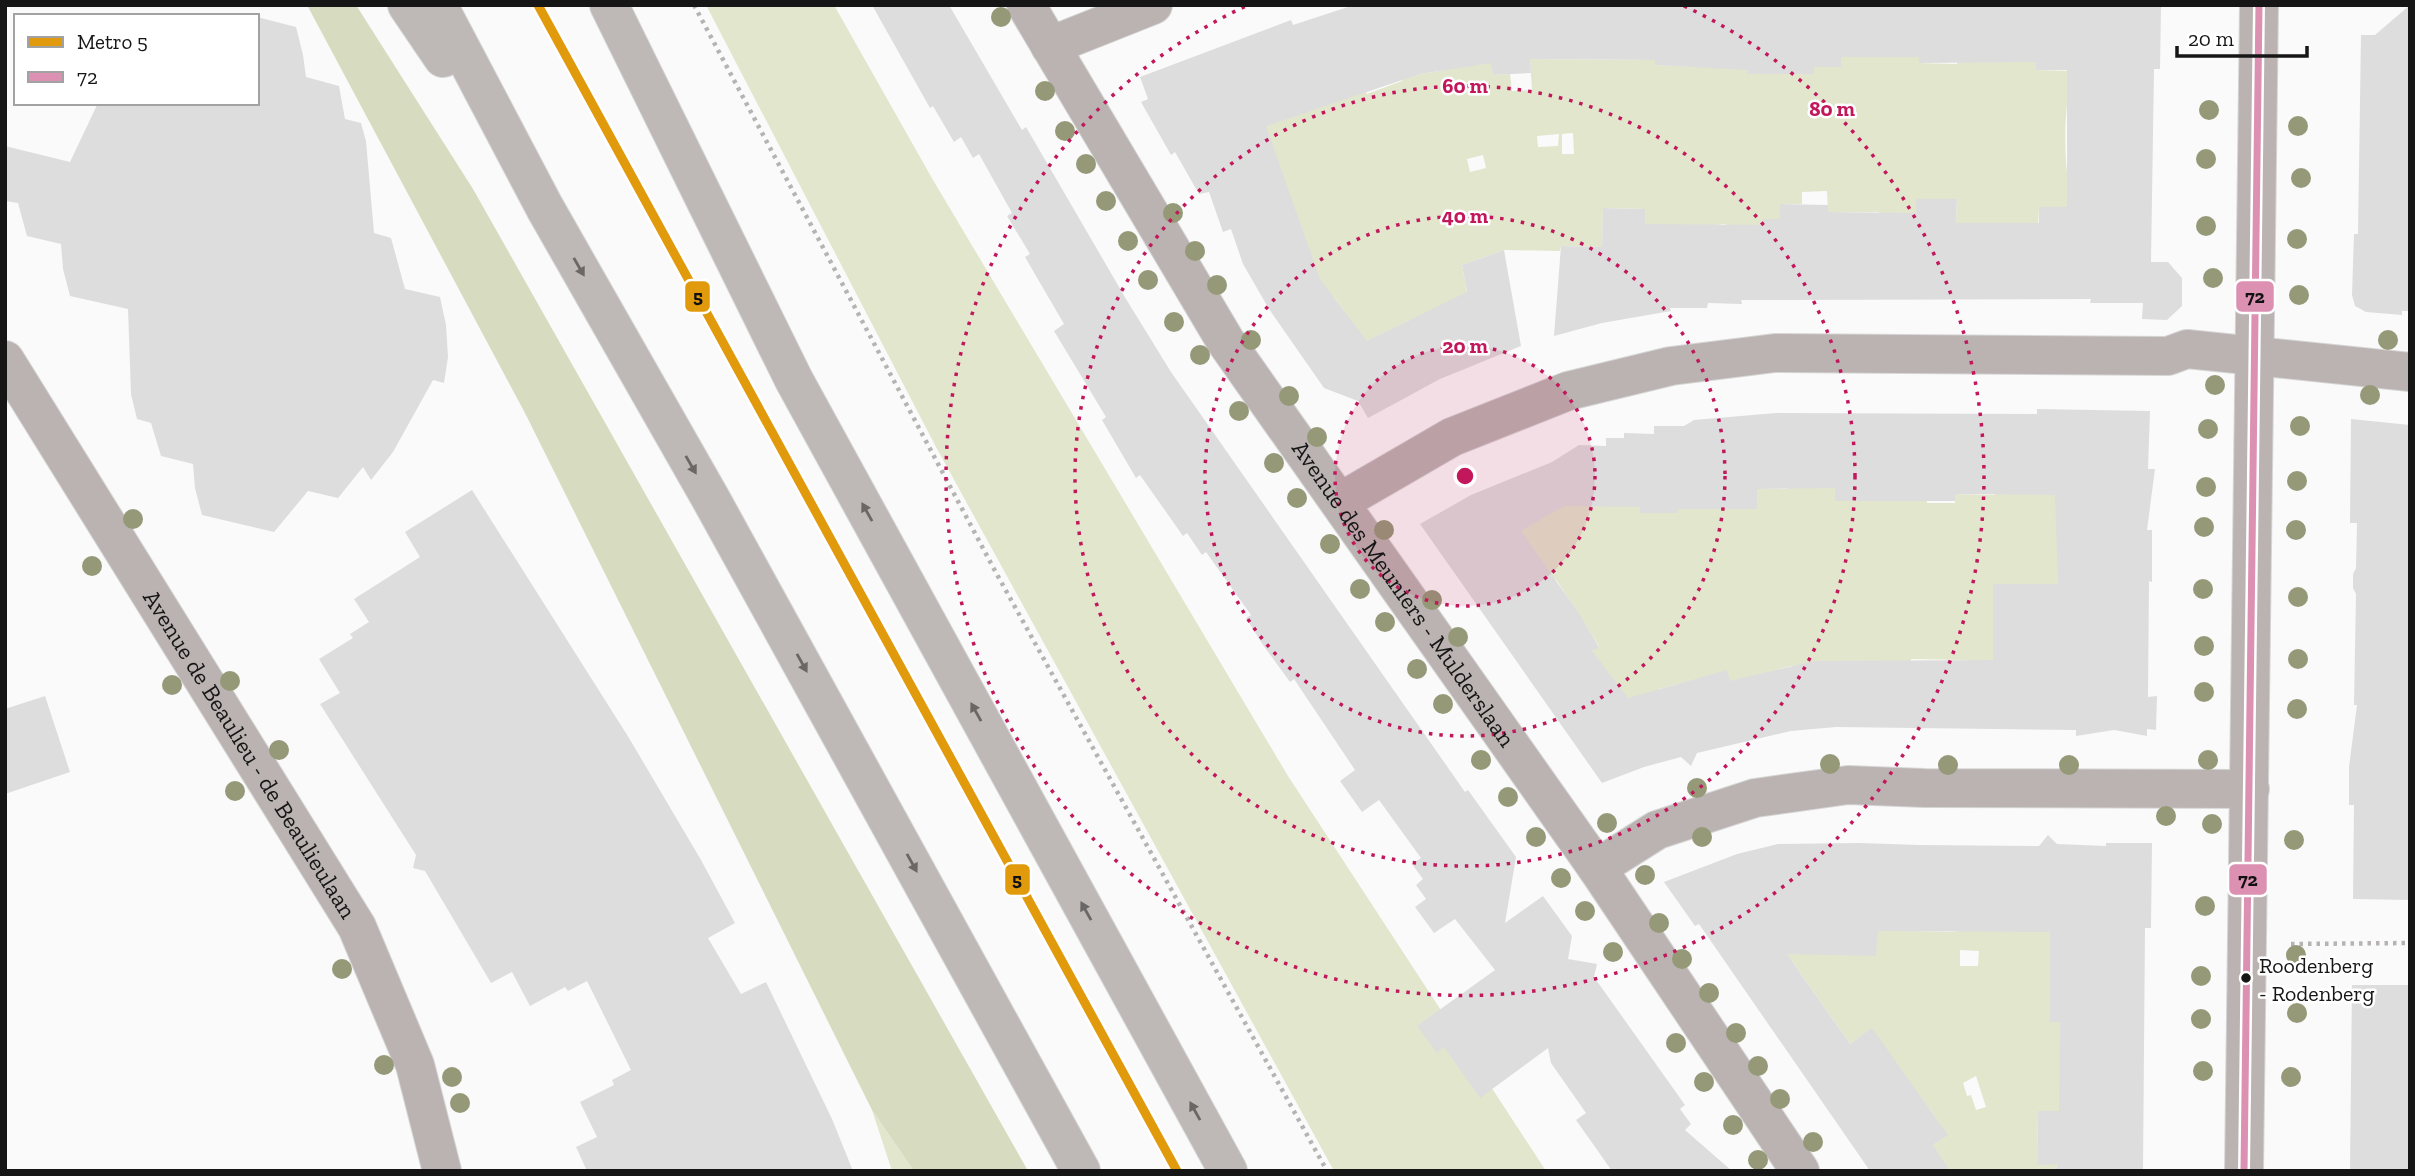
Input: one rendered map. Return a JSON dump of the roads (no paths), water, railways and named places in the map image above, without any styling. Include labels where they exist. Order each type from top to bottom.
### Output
[{"type":"highway","points":[[407,5],[545,208]]},
{"type":"highway","points":[[438,5],[545,208],[712,501],[1081,1171]]},
{"type":"highway","points":[[609,5],[794,380],[1228,1171]]},
{"type":"street","name":"Avenue des Meuniers - Mulderslaan","points":[[1027,5],[1226,342],[1597,868],[1800,1171]]},
{"type":"street","points":[[1050,46],[1153,5]]},
{"type":"street","points":[[2244,1171],[2259,5]]},
{"type":"street","points":[[1340,502],[1452,437],[1568,391],[1671,366],[1775,353],[2168,356],[2187,349],[2410,372]]},
{"type":"street","name":"Avenue de Beaulieu - de Beaulieulaan","points":[[5,360],[357,927],[415,1065],[442,1171]]},
{"type":"street","points":[[1597,868],[1657,830],[1755,797],[1848,785],[1924,788],[2250,789]]},
{"type":"metro line","name":"5","points":[[538,5],[1177,1171]]},
{"type":"place","name":"Roodenberg - Rodenberg","points":[[2246,978]]}]
